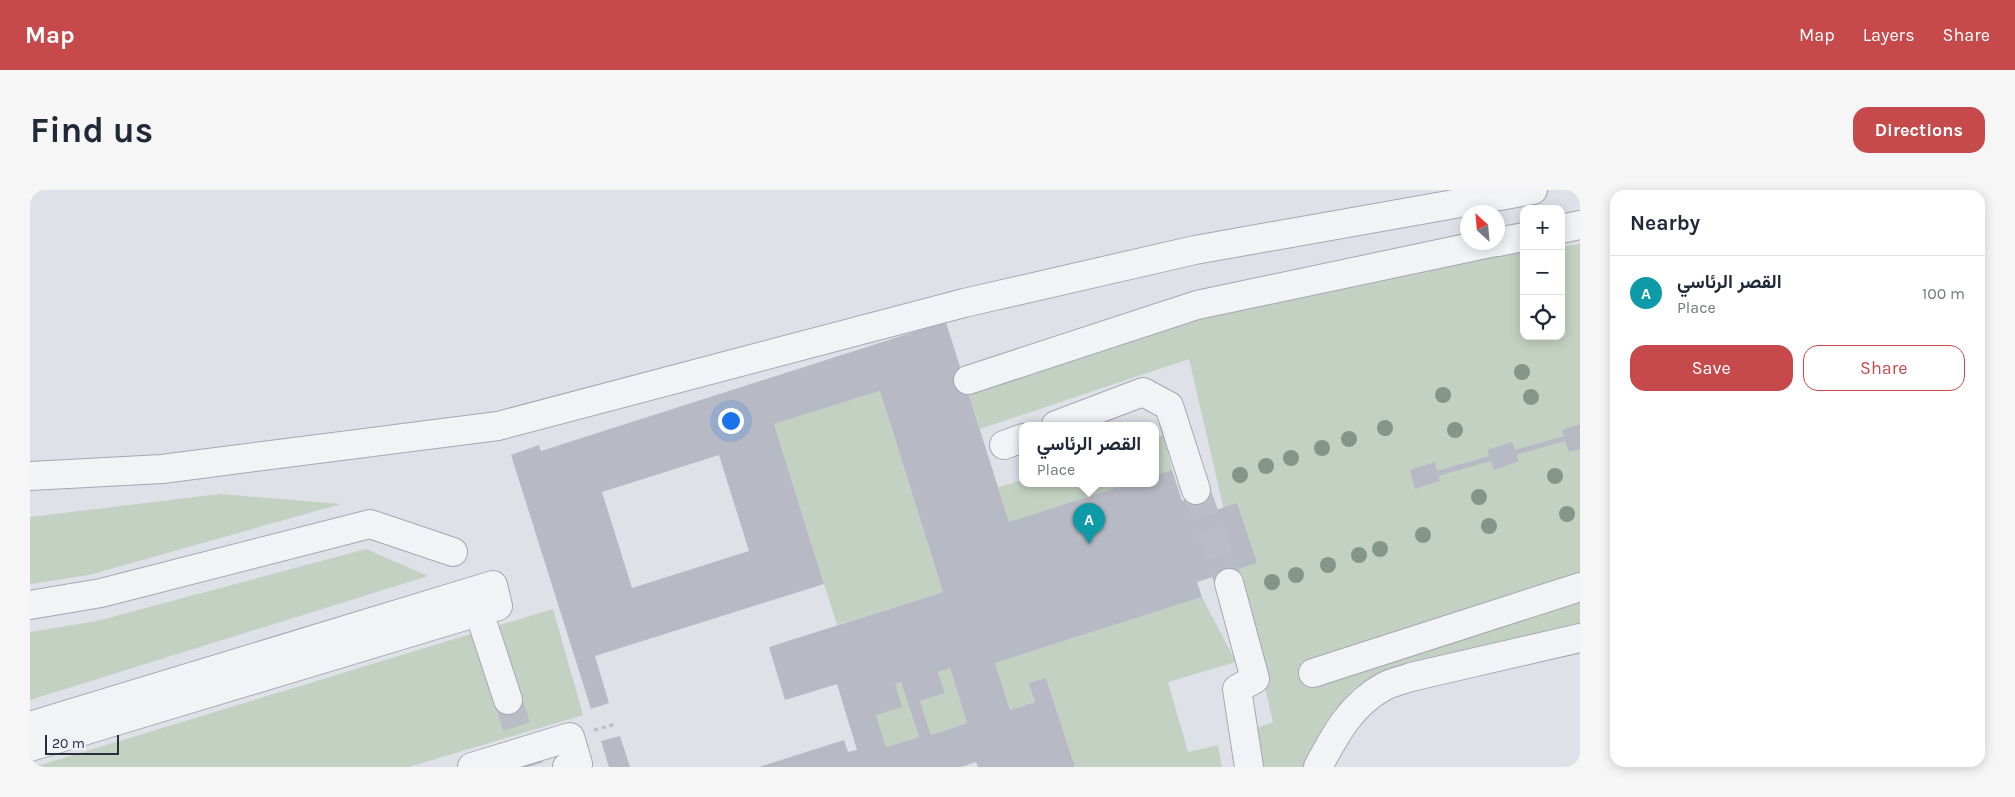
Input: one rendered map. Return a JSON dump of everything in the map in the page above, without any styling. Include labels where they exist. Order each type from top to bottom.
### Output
[{"type":"street","points":[[30,476],[162,469],[498,426],[964,303],[1195,250],[1533,190]]},
{"type":"street","points":[[1565,228],[1580,225]]},
{"type":"street","points":[[1505,240],[1520,237]]},
{"type":"street","points":[[968,380],[1198,305],[1460,250]]},
{"type":"street","points":[[1064,422],[1142,392],[1169,406],[1196,490]]},
{"type":"street","points":[[30,605],[101,593],[370,524],[453,552]]},
{"type":"street","points":[[1229,583],[1255,680],[1236,689],[1249,767]]},
{"type":"street","points":[[30,726],[493,585],[498,606],[30,748]]},
{"type":"street","points":[[1313,673],[1580,587]]},
{"type":"street","points":[[479,612],[508,700]]},
{"type":"street","points":[[1318,767],[1338,729],[1359,704],[1385,686],[1411,677],[1580,638]]},
{"type":"street","points":[[472,767],[570,737],[578,764],[567,767]]},
{"type":"green space","points":[[1580,244],[1580,626],[1446,654],[1385,670],[1353,689],[1327,720],[1303,767],[1260,767],[1253,729],[1273,722],[1189,359],[980,429],[968,391],[1194,317],[1370,279],[1520,253],[1520,340],[1565,340],[1565,246]]},
{"type":"green space","points":[[880,391],[943,592],[837,625],[774,424]]},
{"type":"green space","points":[[1164,435],[1172,470],[1159,474],[1159,437]]},
{"type":"green space","points":[[1019,481],[1019,487],[1118,487],[1009,522],[998,487]]},
{"type":"green space","points":[[220,494],[341,504],[89,575],[30,584],[30,517]]},
{"type":"green space","points":[[366,549],[428,576],[30,700],[30,632],[97,621]]},
{"type":"green space","points":[[1202,597],[1236,662],[1168,682],[1188,752],[1218,745],[1222,767],[1075,767],[1046,678],[1030,683],[1035,702],[1010,710],[995,663]]},
{"type":"green space","points":[[553,609],[583,715],[409,767],[34,767]]},
{"type":"green space","points":[[950,668],[967,723],[931,735],[920,701],[945,693],[938,672]]},
{"type":"green space","points":[[901,682],[919,737],[886,747],[876,715],[895,684]]},
{"type":"building","points":[[944,316],[1009,522],[1118,487],[1159,487],[1159,474],[1172,470],[1182,501],[1201,494],[1207,513],[1237,503],[1257,563],[1197,582],[1202,597],[995,663],[1010,710],[1035,702],[1029,683],[1046,678],[1075,767],[978,767],[976,762],[961,767],[759,767],[844,740],[848,752],[857,750],[837,684],[785,700],[769,647],[943,592],[880,391],[774,424],[824,584],[595,656],[609,703],[591,709],[511,455],[539,445],[541,451],[923,329],[922,323]],"holes":[[[719,455],[749,551],[632,588],[602,492]],[[950,668],[967,723],[931,735],[920,701],[945,693],[938,672]],[[901,682],[919,737],[886,747],[876,715],[902,707],[895,684]]]},
{"type":"building","points":[[1580,424],[1580,449],[1569,452],[1565,441],[1516,455],[1519,461],[1494,470],[1491,461],[1438,476],[1440,481],[1415,489],[1410,470],[1435,462],[1437,471],[1489,456],[1487,450],[1512,442],[1515,450],[1564,436],[1562,430]]},
{"type":"building","points":[[620,736],[630,767],[609,767],[601,741]]},
{"type":"tunnel","points":[[1196,490],[1229,583]]},
{"type":"tunnel","points":[[508,700],[530,767]]},
{"type":"place","name":"القصر الرئاسي","points":[[1089,544]]}]
